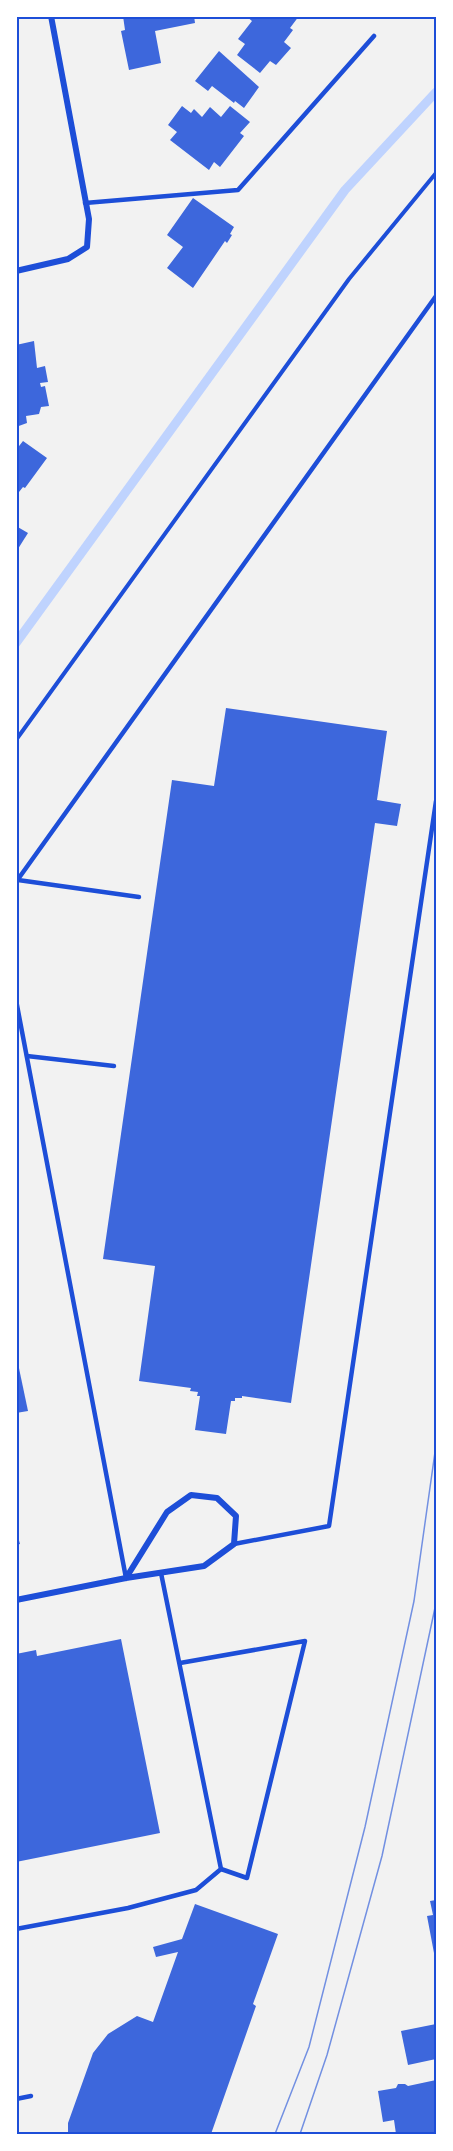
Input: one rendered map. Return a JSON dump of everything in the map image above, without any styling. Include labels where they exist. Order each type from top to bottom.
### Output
[{"type":"street","points":[[16,272],[68,259],[87,247],[89,219],[51,16]]},
{"type":"street","points":[[16,1600],[126,1578],[204,1566],[234,1544],[236,1516],[217,1498],[191,1495],[167,1512],[126,1578]]},
{"type":"lane","points":[[86,203],[238,190],[374,36]]},
{"type":"lane","points":[[139,897],[17,881],[436,296]]},
{"type":"lane","points":[[234,1544],[329,1526],[436,801]]},
{"type":"lane","points":[[16,999],[126,1578]]},
{"type":"lane","points":[[27,1056],[114,1066]]},
{"type":"lane","points":[[161,1573],[221,1869]]},
{"type":"lane","points":[[180,1663],[305,1641],[247,1878],[221,1869]]},
{"type":"lane","points":[[16,1929],[128,1908],[196,1890],[221,1869]]},
{"type":"lane","points":[[16,2099],[31,2096]]},
{"type":"path","points":[[16,741],[349,279],[436,174]]},
{"type":"building","points":[[123,16],[194,16],[195,23],[155,31],[161,63],[129,70],[121,31],[125,30]]},
{"type":"building","points":[[246,16],[299,16],[284,42],[291,48],[276,65],[270,61],[260,73],[237,55],[245,44],[238,39],[252,21]]},
{"type":"building","points":[[219,51],[259,87],[244,108],[212,86],[208,91],[195,81]]},
{"type":"building","points":[[182,106],[191,113],[194,109],[202,117],[210,107],[221,117],[230,106],[250,122],[240,133],[244,136],[220,167],[214,162],[209,170],[170,140],[177,132],[168,125]]},
{"type":"building","points":[[193,198],[234,227],[227,243],[225,241],[193,288],[167,268],[183,247],[167,235]]},
{"type":"building","points":[[34,341],[37,368],[45,366],[48,382],[40,383],[41,387],[45,386],[49,406],[41,407],[39,414],[26,416],[27,423],[16,427],[16,345]]},
{"type":"building","points":[[23,441],[47,458],[25,488],[23,487],[19,492],[16,491],[16,450]]},
{"type":"building","points":[[16,526],[28,533],[16,552]]},
{"type":"building","points":[[226,708],[387,731],[377,800],[401,804],[397,826],[375,823],[291,1403],[242,1396],[242,1398],[235,1398],[235,1401],[231,1401],[226,1434],[195,1430],[200,1396],[197,1396],[198,1392],[190,1391],[191,1388],[139,1381],[155,1266],[103,1259],[172,780],[214,786]]},
{"type":"building","points":[[16,1354],[28,1411],[16,1413]]},
{"type":"building","points":[[16,1530],[20,1544],[16,1545]]},
{"type":"building","points":[[121,1639],[160,1833],[16,1862],[16,1654],[36,1650],[37,1656]]},
{"type":"building","points":[[436,1900],[436,1952],[434,1953],[427,1916],[433,1915],[430,1901]]},
{"type":"building","points":[[195,1904],[278,1934],[253,2004],[256,2006],[211,2134],[68,2134],[68,2123],[93,2053],[108,2034],[137,2016],[153,2022],[178,1952],[156,1957],[153,1947],[182,1939]]},
{"type":"building","points":[[436,2024],[436,2059],[408,2065],[401,2031]]},
{"type":"building","points":[[436,2080],[436,2134],[396,2134],[394,2120],[383,2122],[378,2091],[396,2088],[398,2084],[408,2086]]},
{"type":"waterway","points":[[16,643],[345,190],[436,92]]},
{"type":"tram line","points":[[275,2134],[309,2047],[365,1827],[414,1601],[436,1445]]},
{"type":"tram line","points":[[300,2134],[327,2055],[382,1856],[436,1603]]}]
